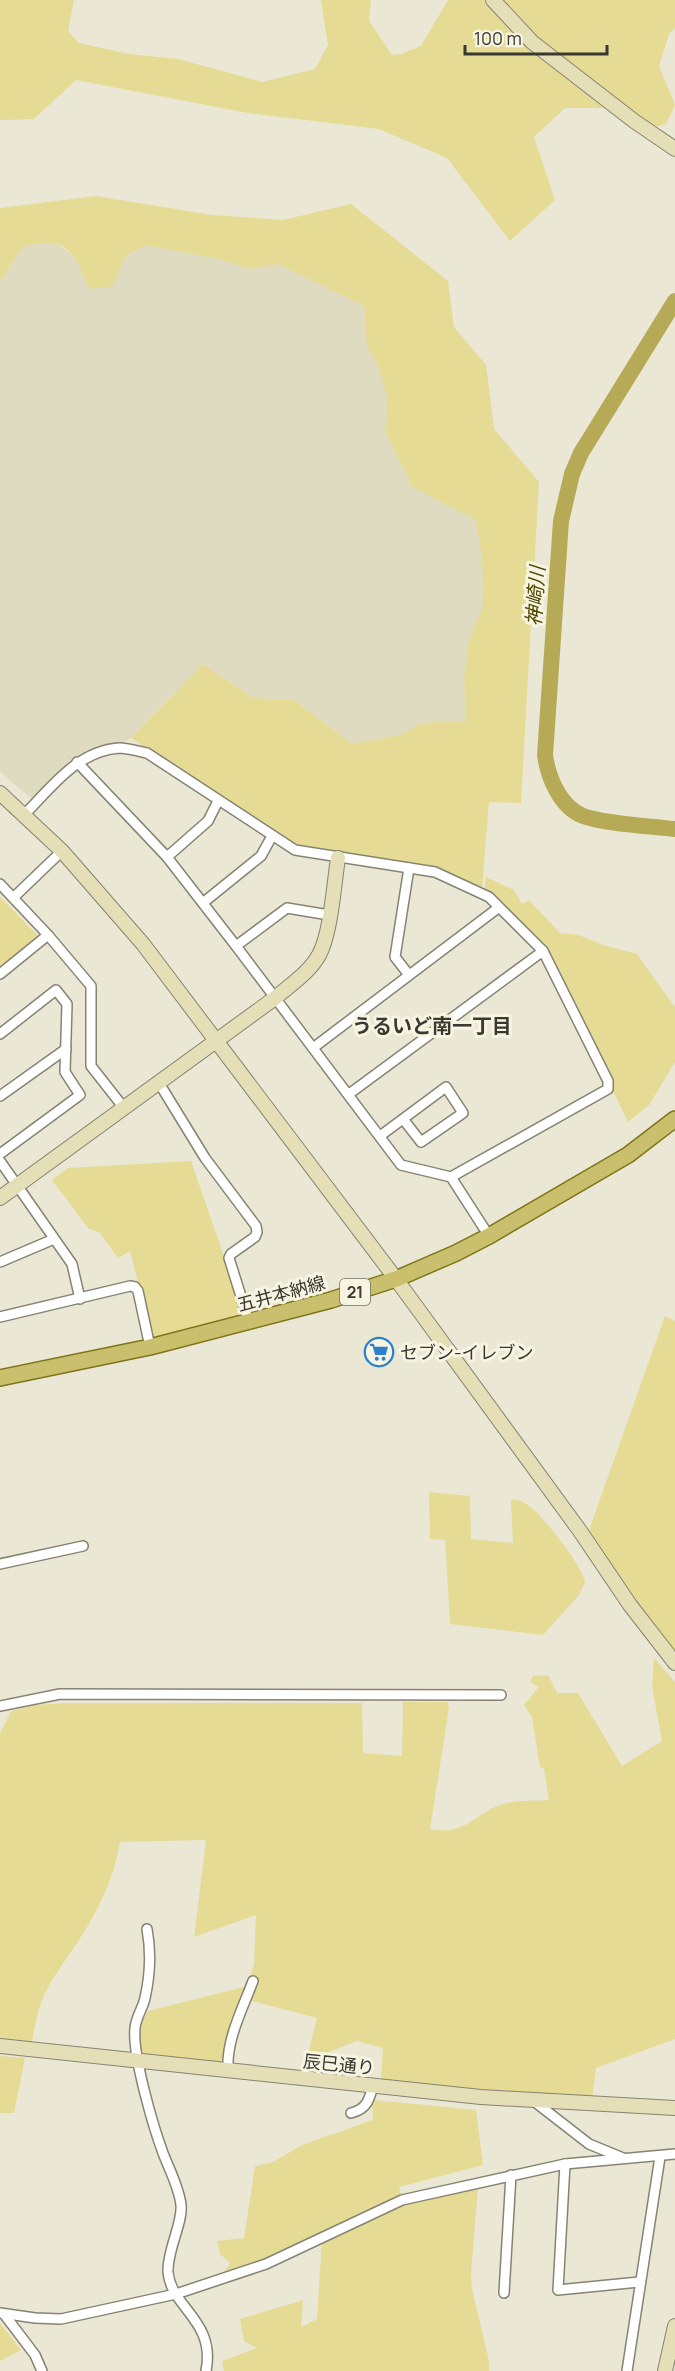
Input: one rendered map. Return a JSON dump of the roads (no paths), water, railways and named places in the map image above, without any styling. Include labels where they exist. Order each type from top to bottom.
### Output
[{"type":"main road","name":"五井本納線","points":[[0,1378],[150,1347],[331,1300],[396,1279],[489,1236],[628,1155],[675,1119]]},
{"type":"street","points":[[493,0],[532,42],[634,121],[675,149]]},
{"type":"street","points":[[24,815],[77,762],[91,754],[119,748],[147,753],[295,849],[338,858],[435,872],[489,897],[543,951],[608,1081],[609,1089],[451,1178]]},
{"type":"street","points":[[77,762],[167,857],[204,902],[401,1165],[451,1178],[489,1236]]},
{"type":"street","points":[[0,793],[62,851],[143,944],[396,1279],[580,1531],[630,1605],[675,1664]]},
{"type":"street","points":[[167,857],[208,821],[218,801]]},
{"type":"street","points":[[204,902],[261,856],[272,836]]},
{"type":"street","points":[[14,897],[62,851]]},
{"type":"street","points":[[0,1198],[159,1083],[214,1040],[275,998],[301,976],[319,955],[324,942],[338,858]]},
{"type":"street","points":[[409,868],[395,957],[409,975]]},
{"type":"street","points":[[0,884],[48,935],[91,986],[91,1066],[124,1108]]},
{"type":"street","points":[[236,946],[286,908],[329,915]]},
{"type":"street","points":[[313,1048],[498,908]]},
{"type":"street","points":[[0,974],[48,935]]},
{"type":"street","points":[[349,1094],[543,951]]},
{"type":"street","points":[[0,1034],[56,990],[68,1004],[65,1072],[80,1095],[0,1154]]},
{"type":"street","points":[[0,1096],[66,1049]]},
{"type":"street","points":[[159,1083],[205,1158],[256,1226],[255,1237],[231,1254],[229,1258],[249,1322]]},
{"type":"street","points":[[380,1136],[403,1119],[446,1088],[463,1113],[421,1142],[403,1119]]},
{"type":"street","points":[[0,1161],[72,1264],[80,1299]]},
{"type":"street","points":[[0,1262],[54,1239]]},
{"type":"street","points":[[0,1317],[130,1286],[135,1287],[138,1291],[150,1347]]},
{"type":"street","points":[[0,1564],[83,1546]]},
{"type":"street","points":[[0,1706],[60,1694],[501,1695]]},
{"type":"street","points":[[147,1929],[150,1947],[145,1998],[134,2028],[138,2060],[155,2130],[179,2194],[181,2207],[168,2266],[169,2276],[176,2294],[198,2323],[208,2348],[206,2371]]},
{"type":"street","points":[[228,2071],[229,2044],[253,1981]]},
{"type":"street","name":"辰巳通り","points":[[0,2046],[535,2102],[675,2108]]},
{"type":"street","points":[[351,2114],[365,2107],[373,2086]]},
{"type":"street","points":[[535,2102],[589,2144],[628,2160]]},
{"type":"street","points":[[2,2313],[61,2319],[176,2294],[266,2265],[402,2200],[565,2164],[675,2154]]},
{"type":"street","points":[[627,2371],[660,2157]]},
{"type":"street","points":[[565,2164],[558,2290],[639,2282]]},
{"type":"street","points":[[504,2293],[511,2175]]},
{"type":"street","points":[[2,2313],[35,2355],[42,2371]]},
{"type":"street","points":[[665,2371],[675,2326]]},
{"type":"waterway","name":"神崎川","points":[[675,301],[581,453],[572,474],[561,521],[545,755],[556,790],[575,812],[603,821],[675,829]]},
{"type":"place","name":"セブン-イレブン","points":[[379,1352]]},
{"type":"district","name":"うるいど南一丁目","points":[[432,1025]]}]
